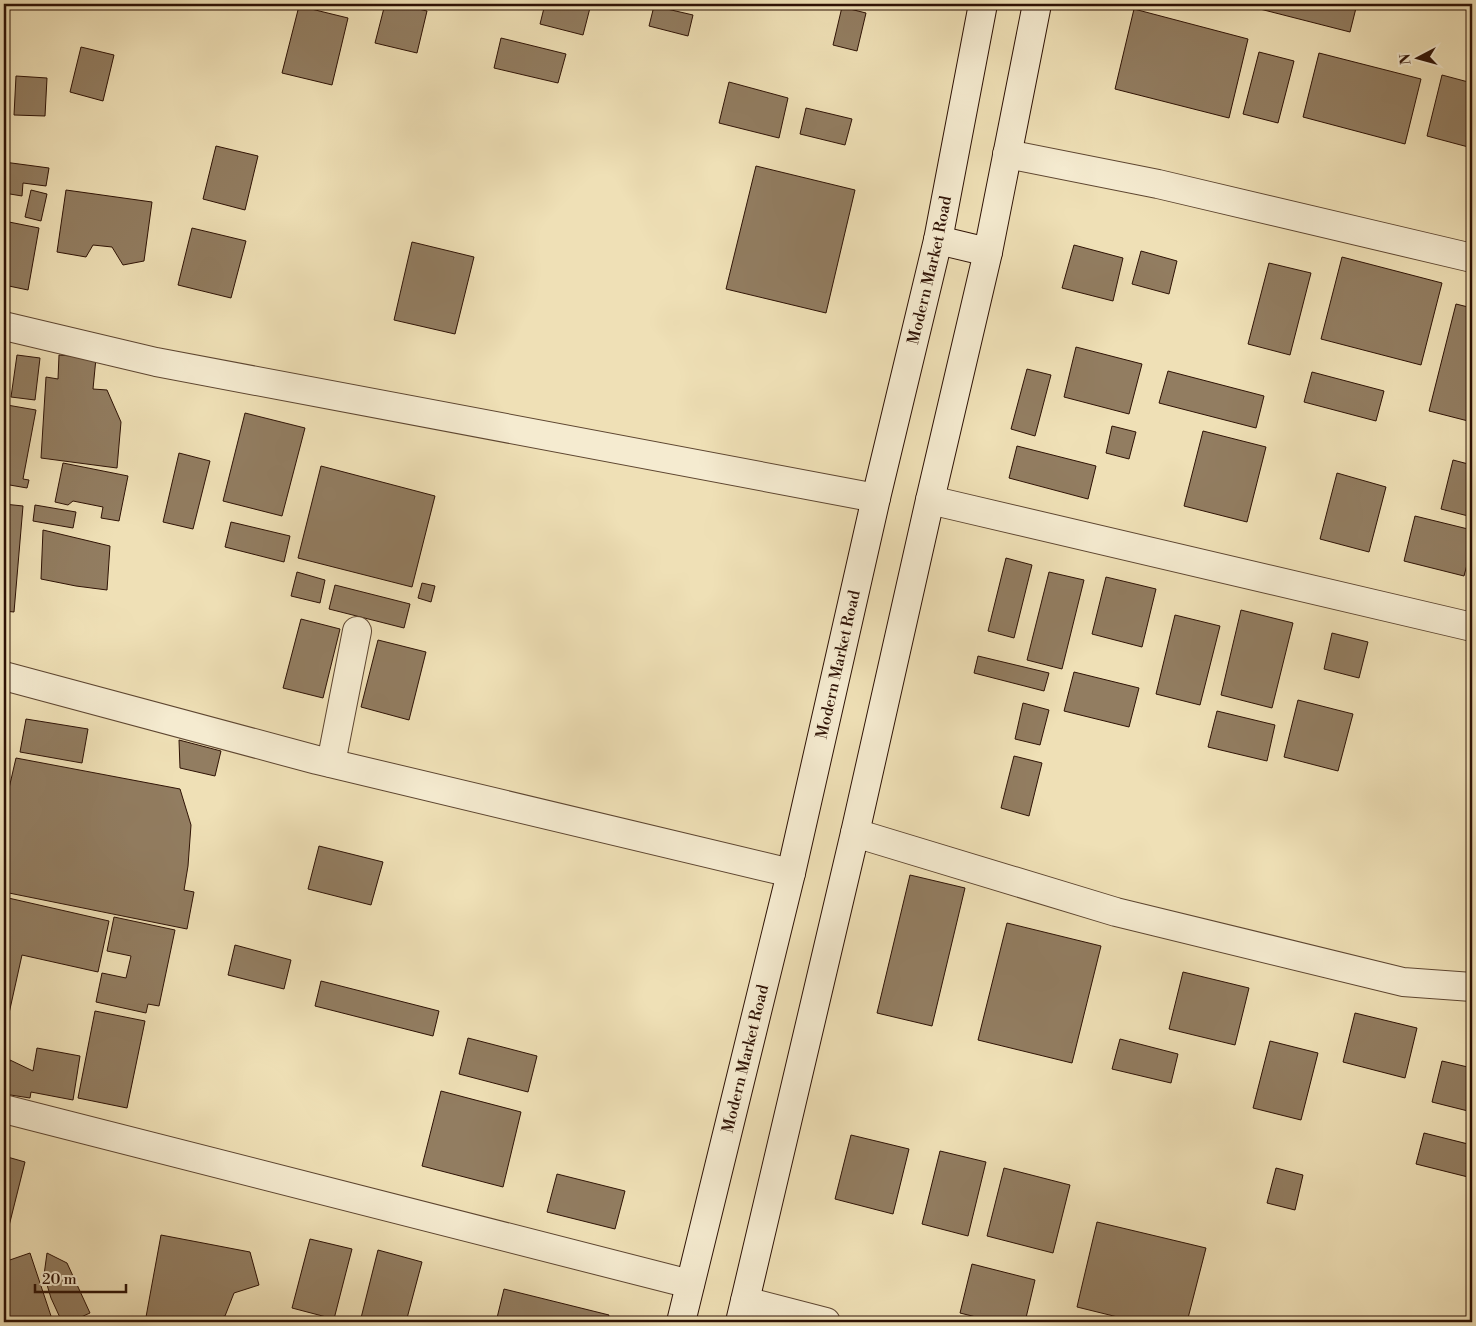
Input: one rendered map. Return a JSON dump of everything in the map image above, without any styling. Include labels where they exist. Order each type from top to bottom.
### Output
[{"type":"street","name":"Modern Market Road","points":[[680,1322],[792,873],[876,498],[938,240],[982,4]]},
{"type":"street","points":[[826,1322],[743,1312],[988,252],[1037,4]]},
{"type":"street","points":[[1007,154],[1158,184],[1472,258]]},
{"type":"street","points":[[938,240],[988,252]]},
{"type":"street","points":[[4,326],[156,362],[876,498]]},
{"type":"street","points":[[930,500],[1472,626]]},
{"type":"street","points":[[330,763],[357,631]]},
{"type":"street","points":[[4,676],[330,763],[792,873]]},
{"type":"street","points":[[855,833],[1116,912],[1403,982],[1472,987]]},
{"type":"street","points":[[4,1109],[690,1284]]},
{"type":"building","points":[[385,4],[397,4],[427,11],[417,53],[375,43]]},
{"type":"building","points":[[545,4],[591,4],[583,35],[540,24]]},
{"type":"building","points":[[1257,4],[1357,4],[1350,32],[1256,8]]},
{"type":"building","points":[[299,6],[348,18],[332,85],[282,73]]},
{"type":"building","points":[[654,6],[693,15],[688,36],[649,26]]},
{"type":"building","points":[[842,7],[866,13],[857,51],[833,45]]},
{"type":"building","points":[[1134,9],[1248,39],[1229,118],[1115,89]]},
{"type":"building","points":[[501,38],[566,54],[558,83],[494,68]]},
{"type":"building","points":[[81,47],[114,55],[103,101],[70,92]]},
{"type":"building","points":[[1259,52],[1294,61],[1278,123],[1243,114]]},
{"type":"building","points":[[1319,53],[1421,79],[1405,144],[1303,117]]},
{"type":"building","points":[[1442,75],[1472,83],[1472,148],[1427,136]]},
{"type":"building","points":[[16,76],[47,78],[45,116],[14,115]]},
{"type":"building","points":[[729,82],[788,98],[779,138],[719,123]]},
{"type":"building","points":[[806,108],[852,119],[845,145],[800,134]]},
{"type":"building","points":[[216,146],[258,156],[245,210],[203,199]]},
{"type":"building","points":[[4,162],[49,168],[46,186],[23,183],[22,196],[4,193]]},
{"type":"building","points":[[756,166],[855,190],[826,313],[726,289]]},
{"type":"building","points":[[31,190],[47,194],[41,221],[25,217]]},
{"type":"building","points":[[66,190],[152,202],[144,261],[123,265],[112,247],[93,245],[86,257],[57,252]]},
{"type":"building","points":[[4,221],[39,228],[28,290],[4,285]]},
{"type":"building","points":[[192,228],[246,241],[231,298],[178,285]]},
{"type":"building","points":[[412,242],[474,257],[455,334],[394,320]]},
{"type":"building","points":[[1074,245],[1123,258],[1113,301],[1062,288]]},
{"type":"building","points":[[1141,251],[1177,261],[1169,294],[1132,284]]},
{"type":"building","points":[[1342,257],[1442,283],[1421,365],[1321,339]]},
{"type":"building","points":[[1269,263],[1311,273],[1290,355],[1248,344]]},
{"type":"building","points":[[1456,304],[1472,308],[1472,422],[1429,411]]},
{"type":"building","points":[[1076,347],[1142,364],[1129,414],[1064,397]]},
{"type":"building","points":[[17,355],[40,358],[35,400],[11,397]]},
{"type":"building","points":[[59,355],[96,358],[93,389],[107,390],[121,422],[117,468],[41,458],[46,377],[58,379]]},
{"type":"building","points":[[1027,369],[1051,375],[1035,436],[1011,429]]},
{"type":"building","points":[[1168,371],[1264,396],[1256,428],[1159,403]]},
{"type":"building","points":[[1312,372],[1384,391],[1376,421],[1304,402]]},
{"type":"building","points":[[7,405],[36,410],[23,479],[29,480],[27,488],[4,484],[4,416]]},
{"type":"building","points":[[245,413],[305,428],[282,516],[223,501]]},
{"type":"building","points":[[1112,426],[1136,432],[1129,459],[1106,453]]},
{"type":"building","points":[[1203,431],[1266,447],[1247,522],[1184,506]]},
{"type":"building","points":[[1017,446],[1096,466],[1088,499],[1009,478]]},
{"type":"building","points":[[179,453],[210,461],[193,529],[163,522]]},
{"type":"building","points":[[1453,460],[1472,465],[1472,517],[1441,509]]},
{"type":"building","points":[[63,463],[128,476],[119,521],[101,518],[103,507],[73,501],[68,505],[55,502]]},
{"type":"building","points":[[321,466],[435,496],[412,587],[298,558]]},
{"type":"building","points":[[1337,473],[1386,487],[1369,552],[1320,539]]},
{"type":"building","points":[[4,504],[23,506],[14,612],[4,611]]},
{"type":"building","points":[[35,505],[76,512],[73,528],[33,521]]},
{"type":"building","points":[[1415,516],[1472,530],[1472,546],[1464,576],[1404,561]]},
{"type":"building","points":[[231,522],[290,536],[284,562],[225,547]]},
{"type":"building","points":[[43,530],[110,546],[107,590],[41,579]]},
{"type":"building","points":[[1006,558],[1032,565],[1014,638],[988,631]]},
{"type":"building","points":[[297,572],[325,580],[320,603],[291,596]]},
{"type":"building","points":[[1049,572],[1084,580],[1062,669],[1027,660]]},
{"type":"building","points":[[1106,577],[1156,589],[1142,647],[1092,634]]},
{"type":"building","points":[[422,583],[435,586],[431,602],[418,598]]},
{"type":"building","points":[[335,585],[410,604],[404,628],[329,609]]},
{"type":"building","points":[[1241,610],[1293,623],[1272,708],[1221,695]]},
{"type":"building","points":[[1175,615],[1220,626],[1200,705],[1156,694]]},
{"type":"building","points":[[301,619],[340,629],[323,698],[283,688]]},
{"type":"building","points":[[1332,633],[1368,642],[1359,678],[1324,669]]},
{"type":"building","points":[[378,640],[426,652],[409,720],[361,707]]},
{"type":"building","points":[[978,656],[1049,673],[1044,691],[974,673]]},
{"type":"building","points":[[1074,672],[1139,688],[1129,727],[1064,711]]},
{"type":"building","points":[[1298,700],[1353,714],[1338,771],[1284,757]]},
{"type":"building","points":[[1023,703],[1049,710],[1040,745],[1015,739]]},
{"type":"building","points":[[1217,711],[1275,725],[1267,761],[1208,747]]},
{"type":"building","points":[[26,719],[88,729],[82,763],[20,752]]},
{"type":"building","points":[[179,740],[221,751],[215,776],[180,768]]},
{"type":"building","points":[[1014,756],[1042,763],[1029,816],[1001,808]]},
{"type":"building","points":[[16,758],[180,789],[191,825],[184,890],[194,892],[187,929],[4,892],[4,810]]},
{"type":"building","points":[[319,846],[383,862],[371,905],[308,889]]},
{"type":"building","points":[[910,875],[965,888],[932,1026],[877,1013]]},
{"type":"building","points":[[4,897],[109,921],[98,972],[22,955],[4,1036]]},
{"type":"building","points":[[114,917],[175,930],[159,1006],[148,1004],[146,1013],[96,1002],[102,973],[126,978],[131,956],[107,951]]},
{"type":"building","points":[[1007,923],[1101,946],[1072,1063],[978,1040]]},
{"type":"building","points":[[235,945],[291,960],[284,989],[228,975]]},
{"type":"building","points":[[1183,972],[1249,988],[1235,1045],[1169,1029]]},
{"type":"building","points":[[321,981],[439,1011],[433,1036],[315,1006]]},
{"type":"building","points":[[95,1011],[145,1021],[127,1108],[78,1098]]},
{"type":"building","points":[[1355,1013],[1417,1028],[1405,1078],[1343,1062]]},
{"type":"building","points":[[468,1038],[537,1056],[528,1092],[459,1074]]},
{"type":"building","points":[[1120,1039],[1178,1054],[1171,1083],[1112,1069]]},
{"type":"building","points":[[1270,1041],[1318,1053],[1301,1120],[1253,1108]]},
{"type":"building","points":[[37,1048],[80,1056],[73,1100],[31,1092],[30,1098],[4,1094],[10,1060],[33,1071]]},
{"type":"building","points":[[1442,1061],[1472,1068],[1472,1095],[1468,1111],[1432,1102]]},
{"type":"building","points":[[441,1091],[521,1112],[503,1187],[422,1166]]},
{"type":"building","points":[[1424,1133],[1472,1145],[1472,1178],[1416,1164]]},
{"type":"building","points":[[851,1135],[909,1149],[893,1214],[835,1199]]},
{"type":"building","points":[[940,1151],[986,1162],[968,1236],[922,1224]]},
{"type":"building","points":[[4,1156],[25,1162],[4,1246]]},
{"type":"building","points":[[1004,1168],[1070,1185],[1053,1253],[987,1236]]},
{"type":"building","points":[[1276,1168],[1303,1175],[1295,1210],[1267,1203]]},
{"type":"building","points":[[557,1174],[625,1191],[615,1229],[547,1212]]},
{"type":"building","points":[[1097,1222],[1206,1248],[1187,1322],[1138,1322],[1077,1307]]},
{"type":"building","points":[[161,1235],[250,1252],[259,1285],[234,1293],[225,1316],[195,1322],[176,1322],[146,1317]]},
{"type":"building","points":[[310,1239],[352,1249],[334,1319],[292,1308]]},
{"type":"building","points":[[378,1250],[422,1262],[406,1322],[360,1322]]},
{"type":"building","points":[[30,1253],[53,1322],[4,1322],[4,1262]]},
{"type":"building","points":[[47,1253],[67,1263],[90,1313],[70,1322],[62,1322],[51,1298],[44,1275]]},
{"type":"building","points":[[972,1264],[1035,1280],[1025,1322],[996,1322],[960,1313]]},
{"type":"building","points":[[504,1289],[609,1315],[607,1322],[496,1322]]}]
